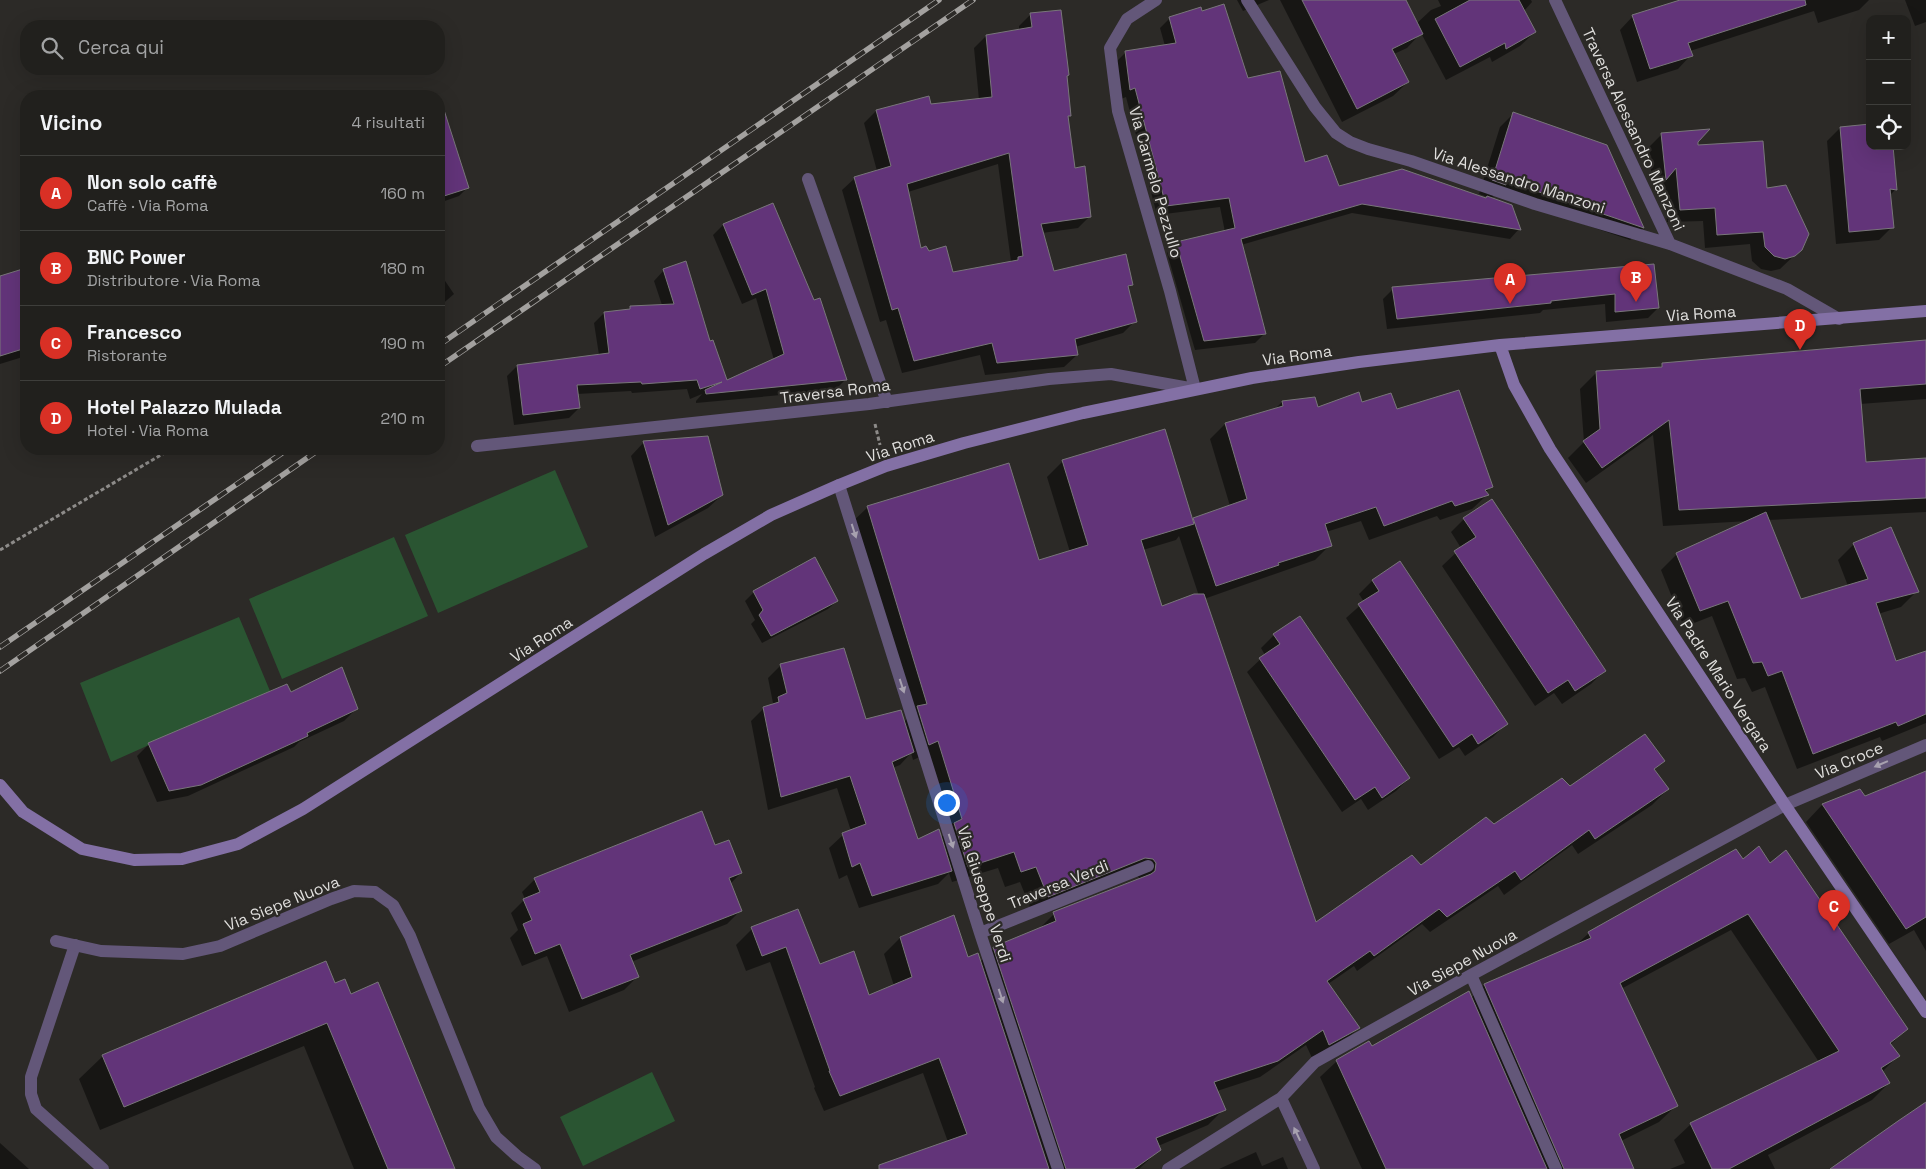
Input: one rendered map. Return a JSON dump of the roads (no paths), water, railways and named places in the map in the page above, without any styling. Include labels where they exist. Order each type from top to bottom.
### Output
[{"type":"street","name":"Via Carmelo Pezzullo","points":[[1156,0],[1127,19],[1110,48],[1118,111],[1170,291],[1195,389]]},
{"type":"street","name":"Via Alessandro Manzoni","points":[[1247,0],[1315,106],[1336,132],[1350,142],[1535,204],[1670,244],[1787,290],[1839,319]]},
{"type":"street","name":"Traversa Alessandro Manzoni","points":[[1554,0],[1670,244]]},
{"type":"street","points":[[808,178],[886,402]]},
{"type":"street","name":"Via Roma","points":[[0,785],[23,812],[82,849],[134,860],[182,859],[238,844],[303,810],[704,554],[771,515],[839,484],[886,466],[964,443],[1056,420],[1195,389],[1349,363],[1500,345],[1926,311]]},
{"type":"street","name":"Via Padre Mario Vergara","points":[[1500,345],[1514,385],[1550,449],[1785,805],[1926,1012]]},
{"type":"street","name":"Traversa Roma","points":[[477,446],[869,404],[1049,379],[1111,374],[1195,389]]},
{"type":"street","name":"Via Giuseppe Verdi","points":[[839,484],[980,933],[1058,1169]]},
{"type":"street","name":"Via Croce","points":[[1785,805],[1926,745]]},
{"type":"street","name":"Via Siepe Nuova","points":[[1168,1169],[1281,1098],[1316,1062],[1470,975],[1785,805]]},
{"type":"street","name":"Traversa Verdi","points":[[980,933],[1148,866]]},
{"type":"street","name":"Via Siepe Nuova","points":[[56,941],[101,951],[183,954],[220,946],[354,891],[375,892],[393,905],[410,936],[484,1116],[496,1137],[535,1169]]},
{"type":"street","points":[[75,945],[31,1077],[31,1094],[36,1109],[103,1169]]},
{"type":"street","points":[[1470,975],[1556,1169]]},
{"type":"street","points":[[1281,1098],[1314,1169]]},
{"type":"railway","points":[[445,341],[939,0]]},
{"type":"railway","points":[[445,363],[973,0]]},
{"type":"railway","points":[[0,647],[279,455]]},
{"type":"railway","points":[[0,671],[311,455]]},
{"type":"place","name":"BNC Power","points":[[1636,302]]},
{"type":"place","name":"Non solo caffè","points":[[1510,304]]},
{"type":"place","name":"Hotel Palazzo Mulada","points":[[1800,350]]},
{"type":"place","name":"Francesco","points":[[1834,931]]}]
